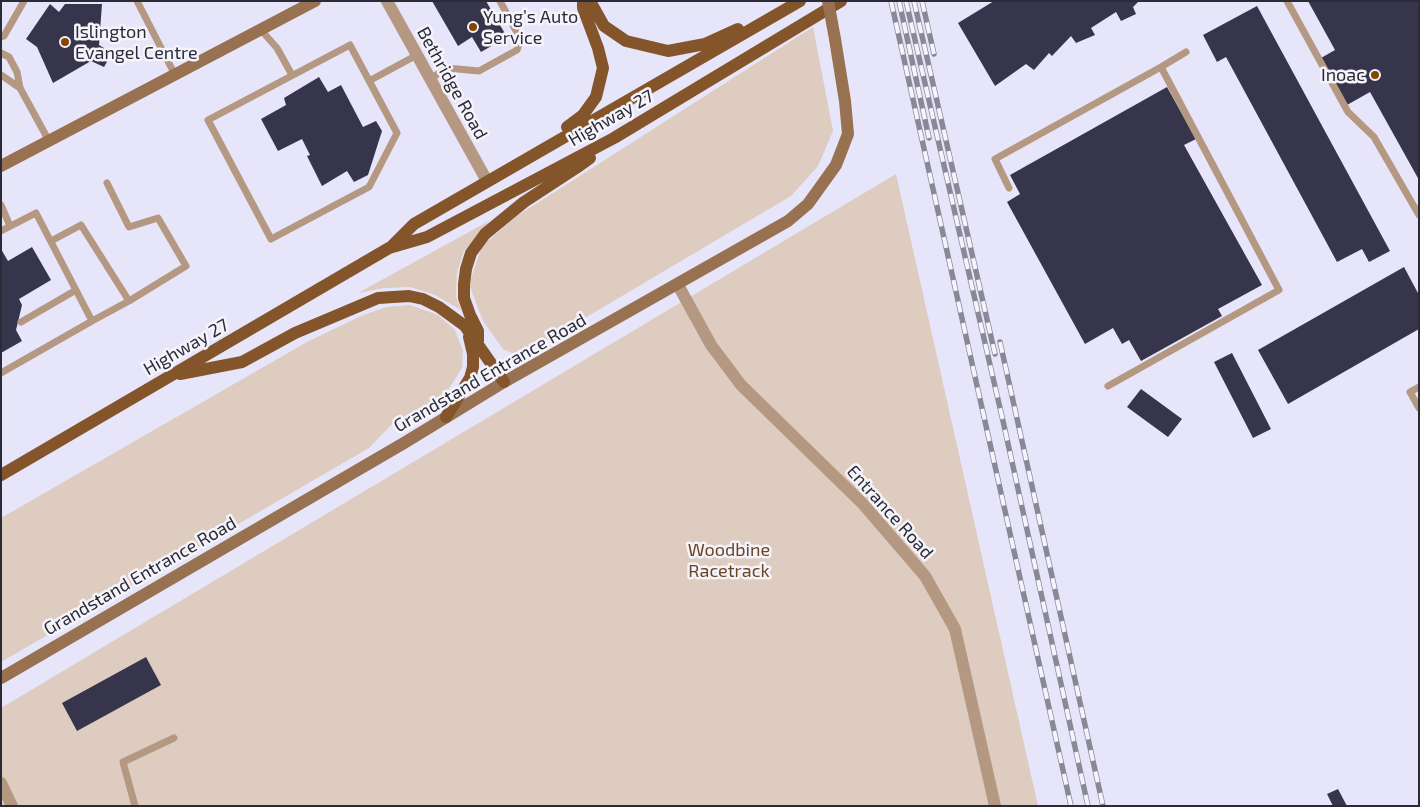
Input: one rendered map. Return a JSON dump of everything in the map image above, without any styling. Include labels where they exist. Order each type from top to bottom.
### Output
[{"type":"main road","points":[[515,165],[583,115],[596,97],[603,68],[582,1]]},
{"type":"main road","points":[[590,1],[604,26],[626,41],[668,51],[705,44],[797,3]]},
{"type":"main road","name":"Highway 27","points":[[389,248],[427,237],[614,138],[840,1]]},
{"type":"main road","name":"Highway 27","points":[[1,475],[389,248],[414,224],[797,3]]},
{"type":"main road","points":[[479,346],[478,331],[464,298],[466,269],[471,253],[486,234],[524,202],[576,168],[614,138]]},
{"type":"main road","points":[[170,376],[242,362],[296,333],[378,298],[410,296],[423,299],[440,307],[465,326],[504,382]]},
{"type":"main road","points":[[446,417],[470,378],[473,367],[472,345],[465,326]]},
{"type":"street","points":[[1,166],[315,1]]},
{"type":"street","name":"Grandstand Entrance Road","points":[[1,678],[504,382],[788,221],[808,204],[836,165],[848,134],[836,39],[828,1]]},
{"type":"street","name":"Bethridge Road","points":[[390,2],[430,79],[487,181]]},
{"type":"street","name":"Entrance Road","points":[[678,285],[711,345],[741,385],[862,504],[925,576],[955,629],[995,806]]},
{"type":"street","points":[[1,783],[12,806]]},
{"type":"lane","points":[[1,38],[24,1]]},
{"type":"lane","points":[[137,1],[175,75]]},
{"type":"lane","points":[[430,79],[447,68],[479,71],[517,50],[521,40],[500,1]]},
{"type":"lane","points":[[1287,1],[1348,112],[1374,137],[1419,215]]},
{"type":"lane","points":[[261,30],[277,48],[292,75]]},
{"type":"lane","points":[[350,45],[397,133],[369,187],[271,239],[208,120],[292,75],[350,45]]},
{"type":"lane","points":[[1009,188],[995,159],[1186,52]]},
{"type":"lane","points":[[1,53],[9,56],[17,72],[20,88],[50,141]]},
{"type":"lane","points":[[370,81],[417,55]]},
{"type":"lane","points":[[1108,386],[1279,290],[1161,66]]},
{"type":"lane","points":[[1,75],[20,88]]},
{"type":"lane","points":[[1,373],[129,301],[186,266],[158,218],[129,227],[107,183]]},
{"type":"lane","points":[[1,205],[10,226]]},
{"type":"lane","points":[[1,231],[36,213],[92,322]]},
{"type":"lane","points":[[51,241],[81,225],[129,301]]},
{"type":"lane","points":[[21,322],[76,290]]},
{"type":"lane","points":[[1419,387],[1410,392],[1419,408]]},
{"type":"lane","points":[[135,806],[123,762],[174,738]]},
{"type":"green space","points":[[813,27],[833,131],[818,166],[791,196],[524,354],[512,353],[503,349],[483,321],[469,284],[482,246],[517,216]]},
{"type":"green space","name":"Woodbine Racetrack","points":[[896,174],[1038,806],[1,806],[1,708]]},
{"type":"green space","points":[[489,221],[464,251],[457,272],[456,297],[461,310],[435,295],[410,287],[384,288],[358,293]]},
{"type":"green space","points":[[410,305],[438,315],[455,330],[463,351],[462,368],[443,398],[394,422],[369,448],[1,662],[1,518],[307,342],[361,316],[386,307]]},
{"type":"building","points":[[432,1],[486,1],[507,37],[481,52],[472,37],[458,46]]},
{"type":"building","points":[[994,1],[1139,1],[1133,7],[1136,14],[1121,21],[1116,12],[1091,28],[1095,35],[1076,43],[1071,36],[1052,56],[1049,53],[1034,70],[1026,64],[995,86],[958,23]]},
{"type":"building","name":"Inoac","points":[[1308,1],[1419,1],[1419,180],[1370,92],[1347,105],[1321,58],[1335,50]]},
{"type":"building","name":"Islington Evangel Centre","points":[[50,4],[59,12],[65,4],[102,4],[99,45],[112,53],[104,67],[91,61],[53,83],[37,47],[26,39]]},
{"type":"building","points":[[1257,6],[1390,251],[1369,262],[1362,249],[1337,262],[1226,57],[1217,62],[1203,35]]},
{"type":"building","points":[[319,77],[328,92],[341,85],[363,127],[376,121],[382,131],[368,175],[354,182],[347,171],[322,186],[307,156],[310,155],[302,139],[278,151],[261,119],[286,105],[284,98]]},
{"type":"building","points":[[1167,87],[1196,139],[1184,145],[1262,285],[1218,309],[1222,316],[1141,361],[1129,340],[1122,344],[1113,328],[1085,344],[1007,202],[1020,194],[1010,175]]},
{"type":"building","points":[[32,247],[51,280],[19,299],[22,305],[16,330],[22,341],[1,353],[1,249],[8,261]]},
{"type":"building","points":[[1404,267],[1419,295],[1419,329],[1288,404],[1258,350]]},
{"type":"building","points":[[1232,353],[1271,429],[1253,438],[1214,362]]},
{"type":"building","points":[[1141,389],[1182,419],[1168,437],[1127,407]]},
{"type":"building","points":[[146,657],[161,685],[77,731],[62,703]]},
{"type":"building","points":[[1338,789],[1347,806],[1333,806],[1327,794]]},
{"type":"railway","points":[[891,1],[1071,806]]},
{"type":"railway","points":[[899,1],[929,138]]},
{"type":"railway","points":[[906,1],[1003,421],[1088,806]]},
{"type":"railway","points":[[914,1],[995,354]]},
{"type":"railway","points":[[922,1],[934,54]]},
{"type":"railway","points":[[1000,342],[1103,806]]},
{"type":"place","name":"Yung’s Auto Service","points":[[473,27]]},
{"type":"place","name":"Islington Evangel Centre","points":[[65,42]]},
{"type":"place","name":"Inoac","points":[[1375,75]]}]
